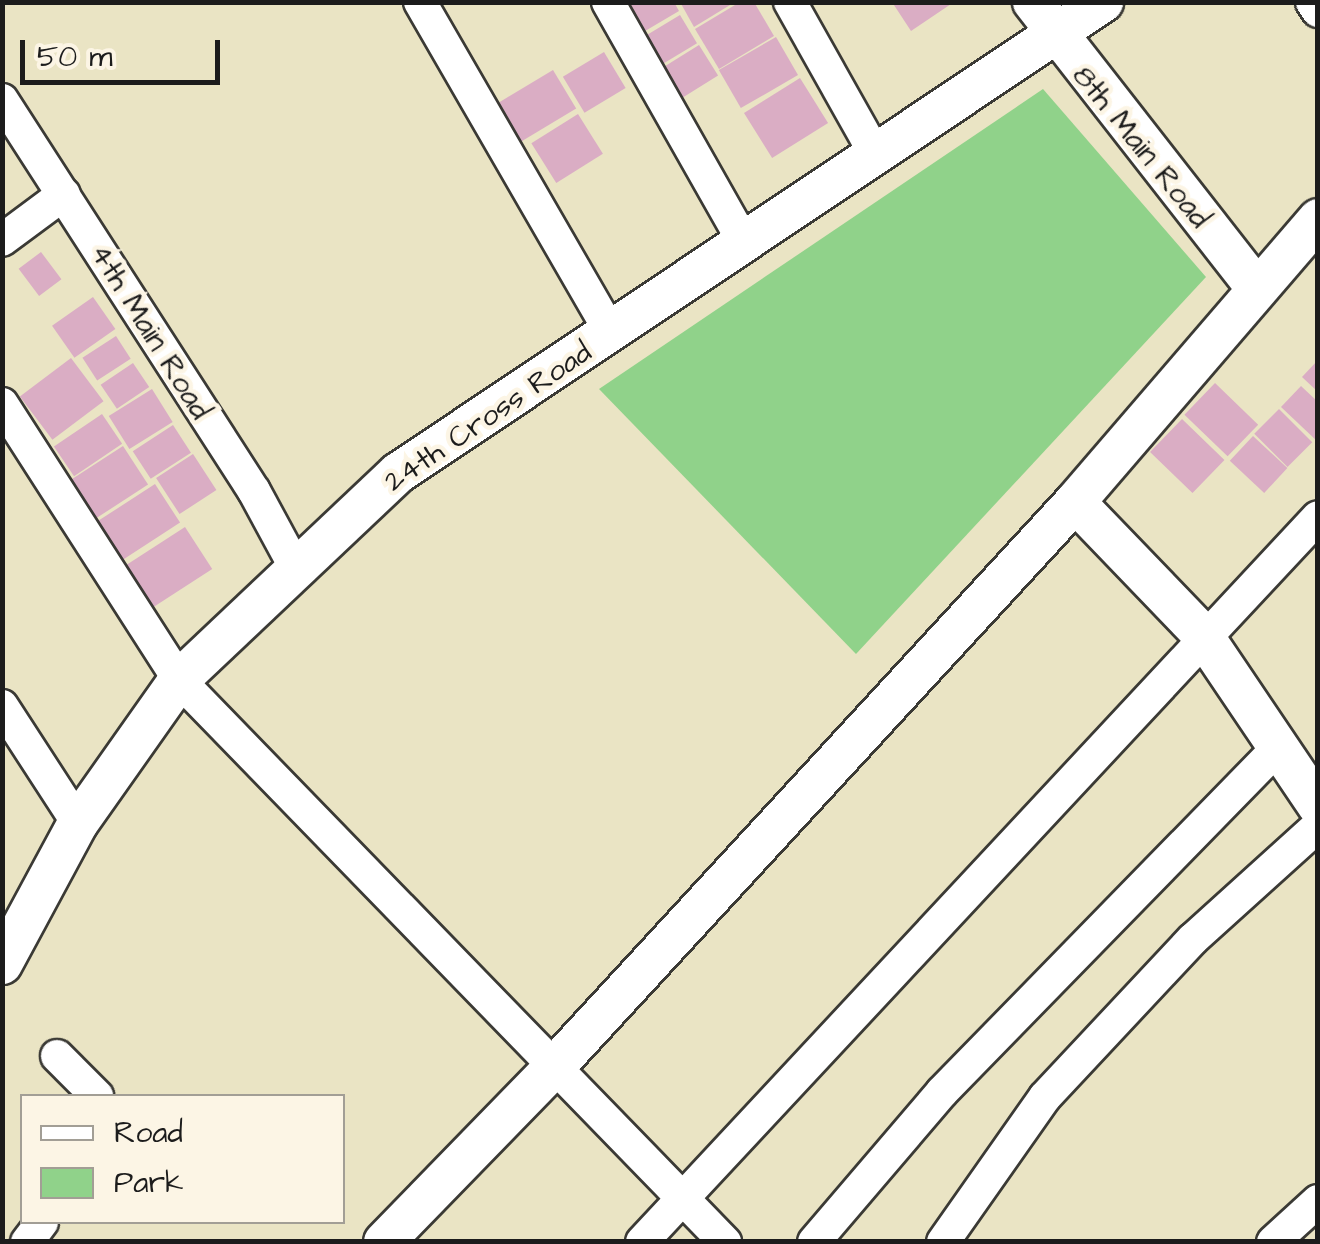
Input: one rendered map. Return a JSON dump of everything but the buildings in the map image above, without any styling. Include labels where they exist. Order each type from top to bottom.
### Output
[{"type":"street","points":[[420,2],[611,332]]},
{"type":"street","points":[[608,2],[745,244]]},
{"type":"street","points":[[790,2],[876,157]]},
{"type":"street","name":"24th Cross Road","points":[[2,964],[78,823],[179,680],[294,565],[398,474],[876,157],[1042,18],[1104,2]]},
{"type":"street","points":[[1312,2],[1318,12]]},
{"type":"street","name":"8th Main Road","points":[[1042,18],[1255,286]]},
{"type":"street","name":"4th Main Road","points":[[2,100],[254,491],[294,565]]},
{"type":"street","points":[[2,240],[64,194]]},
{"type":"street","points":[[384,1242],[558,1064],[1075,502],[1255,286],[1318,219]]},
{"type":"street","points":[[2,404],[179,680],[558,1064],[725,1242]]},
{"type":"street","points":[[1075,502],[1202,634],[1318,806]]},
{"type":"street","points":[[642,1242],[1202,634],[1318,517]]},
{"type":"street","points":[[1277,562],[1318,533]]},
{"type":"street","points":[[2,706],[78,823]]},
{"type":"street","points":[[814,1242],[942,1092],[1278,748]]},
{"type":"street","points":[[943,1242],[1045,1097],[1193,940],[1318,826]]},
{"type":"street","points":[[56,1056],[95,1094]]},
{"type":"street","points":[[1273,1242],[1314,1211]]},
{"type":"green space","points":[[1043,89],[1206,277],[856,654],[599,389]]}]
